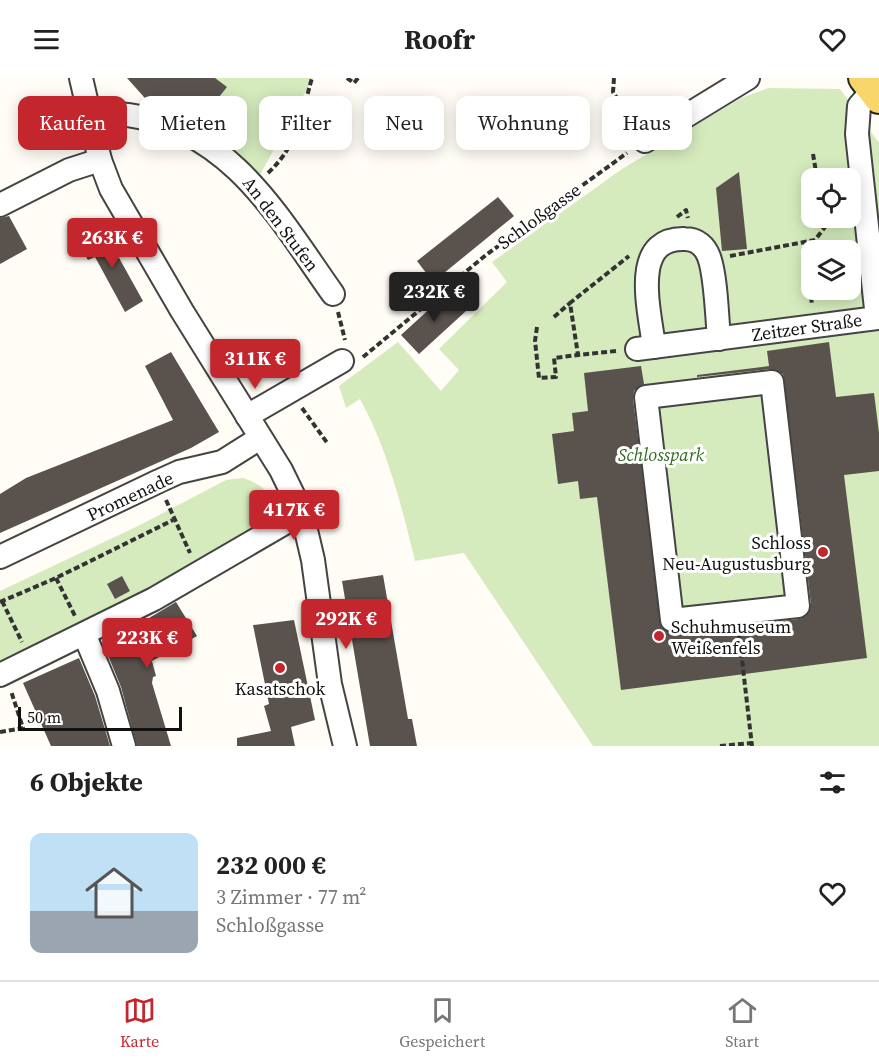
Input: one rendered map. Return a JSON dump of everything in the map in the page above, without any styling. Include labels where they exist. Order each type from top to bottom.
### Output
[{"type":"street","points":[[81,78],[86,96]]},
{"type":"street","points":[[692,112],[748,78]]},
{"type":"street","name":"Zeitzer Straße","points":[[645,348],[877,318],[857,134],[860,106],[874,89]]},
{"type":"street","name":"An den Stufen","points":[[127,115],[182,130],[216,150],[255,184],[333,294]]},
{"type":"street","points":[[98,150],[100,160],[123,211],[281,470],[303,513],[312,555],[330,684],[345,746]]},
{"type":"street","points":[[0,205],[69,170],[100,160]]},
{"type":"street","points":[[645,348],[650,257],[660,243],[676,238],[691,239],[704,245],[710,258],[719,339]]},
{"type":"street","points":[[247,416],[342,361]]},
{"type":"street","points":[[772,382],[798,606],[736,613],[672,620],[646,397],[772,382]]},
{"type":"street","name":"Promenade","points":[[0,557],[179,472],[222,462],[260,438]]},
{"type":"street","points":[[2,674],[85,636],[303,513]]},
{"type":"street","points":[[85,636],[108,691],[124,746]]},
{"type":"path","points":[[255,184],[287,155],[312,78]]},
{"type":"path","points":[[347,78],[354,83],[358,78]]},
{"type":"path","points":[[614,78],[613,92],[616,96]]},
{"type":"path","name":"Schloßgasse","points":[[342,361],[357,362],[486,255],[632,150]]},
{"type":"path","points":[[813,154],[815,168]]},
{"type":"path","points":[[668,224],[686,210],[691,239]]},
{"type":"path","points":[[815,240],[824,228]]},
{"type":"path","points":[[710,258],[801,244]]},
{"type":"path","points":[[554,317],[633,253]]},
{"type":"path","points":[[333,294],[346,345],[342,361]]},
{"type":"path","points":[[812,300],[812,304]]},
{"type":"path","points":[[570,303],[578,355]]},
{"type":"path","points":[[537,327],[535,341],[539,378],[556,377],[554,358],[645,348]]},
{"type":"path","points":[[291,392],[328,444]]},
{"type":"path","points":[[159,481],[173,520],[200,572]]},
{"type":"path","points":[[31,661],[1,602],[56,578],[173,520]]},
{"type":"path","points":[[56,578],[85,636]]},
{"type":"path","points":[[720,746],[752,744],[736,613]]},
{"type":"path","points":[[0,732],[23,728],[2,674]]},
{"type":"green space","points":[[161,78],[313,78],[303,96],[259,96],[259,150],[274,150],[255,184],[225,150],[247,150],[247,96],[177,96]]},
{"type":"green space","name":"Schlosspark","points":[[769,88],[840,89],[879,143],[879,746],[593,746],[464,553],[415,561],[399,499],[370,418],[360,399],[346,408],[339,386],[398,342],[441,391],[459,370],[439,349],[507,282],[492,262],[622,169],[654,150],[692,150],[692,127],[741,98]]},
{"type":"green space","points":[[243,478],[257,484],[266,492],[272,503],[273,518],[153,594],[0,664],[0,591],[140,525],[226,480]]},
{"type":"building","points":[[127,78],[215,78],[227,87],[220,96],[143,96]]},
{"type":"building","points":[[739,172],[747,249],[722,251],[716,188]]},
{"type":"building","points":[[498,197],[514,216],[433,282],[417,261]]},
{"type":"building","points":[[9,216],[27,249],[0,264],[0,218]]},
{"type":"building","points":[[103,229],[143,301],[125,312],[95,257],[88,260],[79,245]]},
{"type":"building","points":[[448,292],[466,311],[419,354],[401,335]]},
{"type":"building","name":"Schloss Neu-Augustusburg","points":[[829,342],[836,397],[874,393],[879,433],[879,471],[844,475],[867,658],[621,690],[597,497],[580,499],[578,481],[558,484],[552,434],[574,431],[572,413],[588,411],[584,373],[641,366],[644,384],[634,391],[633,399],[662,628],[673,633],[799,619],[806,616],[811,604],[783,374],[770,369],[697,377],[697,375],[769,366],[767,351]]},
{"type":"building","points":[[171,352],[219,432],[191,448],[0,533],[0,494],[26,478],[173,420],[145,366]]},
{"type":"building","points":[[383,575],[408,719],[412,719],[417,746],[370,746],[342,581]]},
{"type":"building","points":[[122,576],[130,591],[115,599],[107,584]]},
{"type":"building","points":[[176,602],[197,636],[152,661],[156,676],[153,677],[152,683],[171,746],[137,746],[121,687],[105,648],[107,643]]},
{"type":"building","points":[[294,620],[315,720],[291,727],[295,746],[237,746],[237,738],[271,731],[264,706],[269,704],[253,625]]},
{"type":"building","points":[[79,658],[95,696],[110,746],[51,746],[23,683]]},
{"type":"place","name":"Schloss Neu-Augustusburg","points":[[823,552]]},
{"type":"place","name":"Schuhmuseum Weißenfels","points":[[659,636]]},
{"type":"place","name":"Kasatschok","points":[[280,668]]}]
